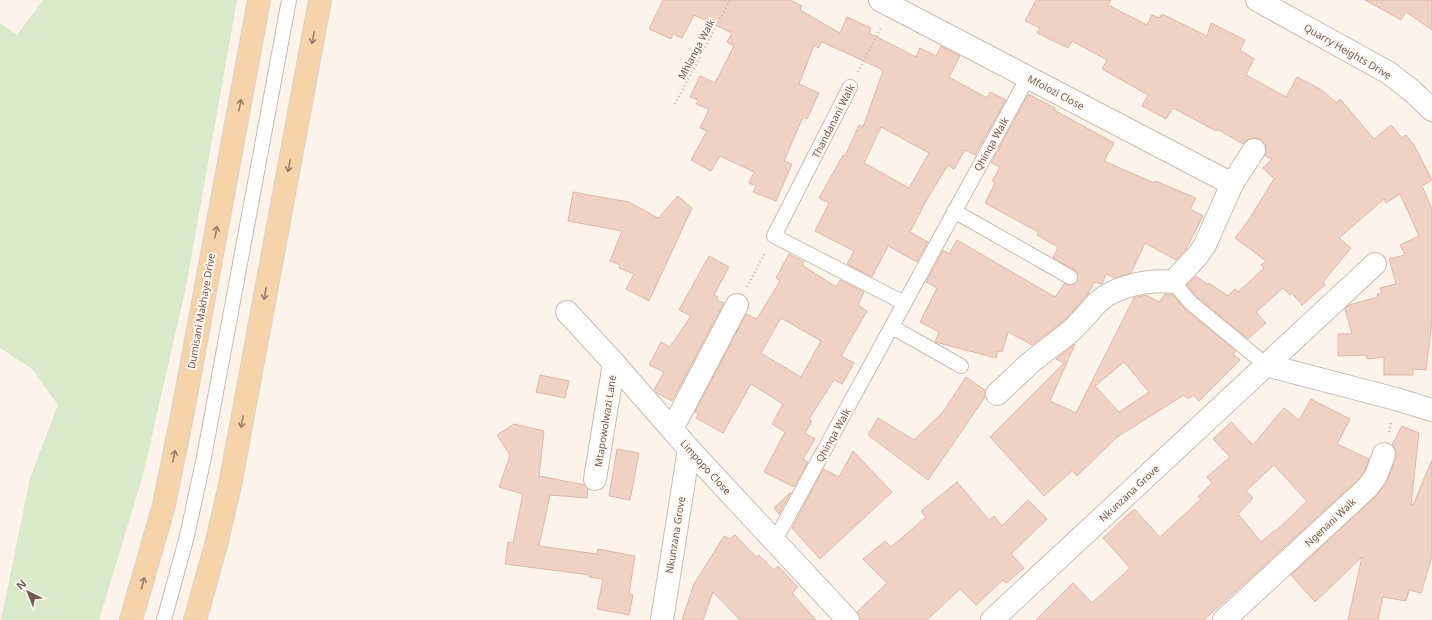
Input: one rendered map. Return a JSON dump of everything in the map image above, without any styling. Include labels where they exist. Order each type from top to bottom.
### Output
[{"type":"main road","name":"Dumisani Makhaye Drive","points":[[132,620],[165,498],[183,411],[259,0]]},
{"type":"main road","points":[[195,620],[216,545],[230,485],[320,0]]},
{"type":"street","name":"Quarry Heights Drive","points":[[1257,0],[1388,73],[1432,110]]},
{"type":"street","name":"Mfolozi Close","points":[[886,3],[1232,184]]},
{"type":"street","points":[[997,394],[1031,363],[1072,330],[1107,295],[1120,289],[1135,285],[1163,281],[1172,282],[1198,255],[1205,245],[1232,184],[1254,150]]},
{"type":"street","name":"Nkunzana Grove","points":[[992,620],[1375,264]]},
{"type":"street","points":[[672,429],[737,305]]},
{"type":"street","name":"Limpopo Close","points":[[567,312],[689,449],[848,620]]},
{"type":"street","name":"Mtapowolwazi Lane","points":[[595,478],[614,363]]},
{"type":"street","points":[[1266,365],[1432,410]]},
{"type":"street","name":"Nkunzana Grove","points":[[662,620],[689,449]]},
{"type":"street","name":"Ngenani Walk","points":[[1224,620],[1367,488],[1380,470],[1384,454]]},
{"type":"lane","points":[[164,620],[187,536],[204,456],[289,0]]},
{"type":"lane","name":"Qhinqa Walk","points":[[774,542],[1028,77]]},
{"type":"lane","name":"Thandanani Walk","points":[[774,236],[850,87]]},
{"type":"lane","points":[[954,211],[1070,277]]},
{"type":"lane","points":[[774,236],[904,303]]},
{"type":"lane","points":[[1172,282],[1191,303],[1266,365]]},
{"type":"lane","points":[[892,327],[961,366]]},
{"type":"path","name":"Mhlanga Walk","points":[[675,104],[730,0]]},
{"type":"path","name":"Thandanani Walk","points":[[850,87],[886,3]]},
{"type":"path","points":[[737,305],[774,236]]},
{"type":"path","points":[[1384,454],[1396,399]]},
{"type":"green space","points":[[43,0],[237,0],[186,287],[143,475],[99,620],[1,620],[30,478],[58,405],[32,369],[0,348],[0,23],[17,35]]},
{"type":"building","points":[[663,0],[790,0],[802,6],[800,10],[840,33],[847,17],[871,28],[869,33],[916,57],[920,48],[936,56],[941,46],[960,56],[949,77],[987,98],[990,92],[1006,100],[975,155],[965,150],[954,169],[948,165],[926,201],[910,232],[928,242],[917,262],[888,246],[872,277],[847,264],[854,251],[815,231],[829,203],[819,198],[843,155],[845,156],[859,125],[863,127],[883,71],[822,42],[818,48],[814,45],[799,84],[819,93],[807,119],[803,117],[784,161],[792,164],[776,201],[753,192],[756,186],[749,183],[754,172],[720,156],[711,171],[691,160],[707,131],[700,128],[709,109],[696,104],[698,100],[690,97],[700,76],[715,83],[734,46],[727,42],[732,33],[694,15],[682,38],[673,34],[671,39],[649,29]],"holes":[[[881,127],[929,153],[909,188],[864,163]]]},
{"type":"building","points":[[1036,0],[1111,0],[1108,5],[1147,25],[1152,15],[1159,18],[1162,14],[1207,36],[1211,23],[1245,40],[1240,50],[1254,59],[1246,75],[1286,97],[1297,77],[1320,89],[1337,103],[1340,99],[1374,139],[1391,125],[1402,138],[1406,135],[1414,145],[1432,180],[1422,186],[1432,209],[1432,322],[1426,370],[1413,369],[1413,375],[1384,375],[1384,357],[1367,359],[1367,355],[1338,356],[1338,334],[1352,334],[1345,309],[1349,305],[1378,297],[1377,294],[1382,293],[1380,288],[1396,284],[1389,259],[1405,255],[1400,245],[1419,236],[1400,194],[1386,203],[1384,199],[1339,238],[1351,248],[1323,282],[1325,285],[1302,305],[1292,293],[1290,295],[1283,288],[1256,312],[1266,323],[1248,339],[1197,297],[1187,285],[1196,276],[1208,285],[1209,283],[1228,296],[1235,289],[1238,292],[1264,268],[1261,265],[1266,261],[1235,238],[1248,221],[1274,179],[1263,168],[1272,159],[1265,156],[1265,144],[1260,139],[1254,138],[1248,139],[1243,144],[1217,129],[1216,131],[1173,108],[1166,119],[1142,106],[1148,95],[1102,69],[1107,60],[1072,41],[1068,48],[1037,33],[1040,28],[1025,21]]},
{"type":"building","points":[[1365,0],[1432,0],[1432,30],[1406,12],[1401,20]]},
{"type":"building","points":[[1028,94],[1055,108],[1054,110],[1114,143],[1104,161],[1154,183],[1155,181],[1196,198],[1190,209],[1203,216],[1186,249],[1176,260],[1145,243],[1131,273],[1115,278],[1106,274],[1102,284],[1094,282],[1088,294],[1066,319],[1032,345],[1008,332],[1002,352],[998,351],[996,358],[935,342],[939,332],[920,322],[937,288],[926,282],[943,250],[949,254],[957,240],[1055,297],[1064,284],[1075,284],[1078,281],[1075,270],[1053,258],[1058,247],[1037,235],[1038,232],[985,203],[995,183],[992,181],[1000,167],[991,163]]},
{"type":"building","points":[[573,192],[629,202],[658,218],[678,196],[692,208],[649,301],[626,289],[634,274],[619,268],[620,265],[610,261],[622,231],[568,221]]},
{"type":"building","points":[[789,254],[804,262],[802,265],[836,287],[840,280],[864,292],[858,305],[867,311],[841,356],[854,363],[842,384],[834,380],[809,419],[812,421],[805,433],[815,439],[803,459],[808,462],[794,487],[764,472],[785,432],[772,424],[783,404],[751,384],[723,433],[696,418],[698,414],[695,412],[746,314],[757,319],[780,281],[776,278]],"holes":[[[781,318],[821,341],[801,377],[761,353]]]},
{"type":"building","points":[[709,256],[729,267],[714,295],[718,297],[717,300],[724,303],[672,401],[654,390],[664,372],[649,365],[661,342],[670,347],[691,316],[679,310]]},
{"type":"building","points":[[1165,294],[1172,294],[1185,309],[1236,351],[1233,354],[1240,360],[1199,401],[1193,395],[1188,399],[1184,395],[1117,437],[1077,476],[1072,471],[1044,496],[990,437],[1064,363],[1056,359],[1075,344],[1050,401],[1076,413],[1134,298],[1146,295],[1159,302]],"holes":[[[1124,362],[1149,392],[1119,412],[1095,386]]]},
{"type":"building","points":[[540,375],[569,381],[565,398],[536,392]]},
{"type":"building","points":[[966,377],[985,390],[985,397],[928,480],[868,435],[878,418],[914,440],[943,412]]},
{"type":"building","points":[[1311,399],[1350,419],[1337,444],[1369,459],[1365,470],[1358,480],[1204,620],[1036,620],[1073,583],[1092,603],[1130,568],[1103,538],[1134,509],[1160,537],[1201,499],[1198,497],[1212,483],[1207,477],[1230,457],[1213,439],[1231,422],[1253,445],[1284,408],[1299,420]],"holes":[[[1274,465],[1307,501],[1276,531],[1275,530],[1261,542],[1238,514],[1253,498],[1246,491]]]},
{"type":"building","points":[[514,424],[544,431],[539,476],[585,485],[588,489],[587,498],[550,495],[539,546],[597,554],[598,549],[635,556],[629,594],[633,595],[629,615],[597,609],[603,579],[589,577],[590,575],[505,564],[508,542],[513,543],[523,494],[499,487],[510,455],[497,435]]},
{"type":"building","points":[[1402,426],[1419,433],[1411,504],[1413,505],[1432,460],[1432,556],[1421,593],[1409,590],[1406,601],[1383,597],[1378,620],[1348,620],[1362,557],[1315,602],[1291,575],[1375,497],[1386,484],[1396,458],[1396,451],[1392,445]]},
{"type":"building","points":[[617,449],[639,453],[630,500],[609,496]]},
{"type":"building","points":[[853,451],[892,492],[820,559],[792,528],[823,469],[839,477]]},
{"type":"building","points":[[957,482],[989,520],[994,516],[1002,526],[1028,500],[1047,519],[1011,554],[1024,568],[1006,583],[1003,580],[976,605],[960,589],[927,620],[860,620],[857,612],[887,583],[863,559],[885,541],[891,547],[926,517],[921,511]]},
{"type":"building","points":[[791,492],[779,514],[774,508]]},
{"type":"building","points":[[735,535],[756,557],[759,555],[774,570],[778,566],[798,587],[792,593],[816,620],[740,620],[713,592],[703,620],[682,620],[694,584],[724,536],[730,539]]}]
